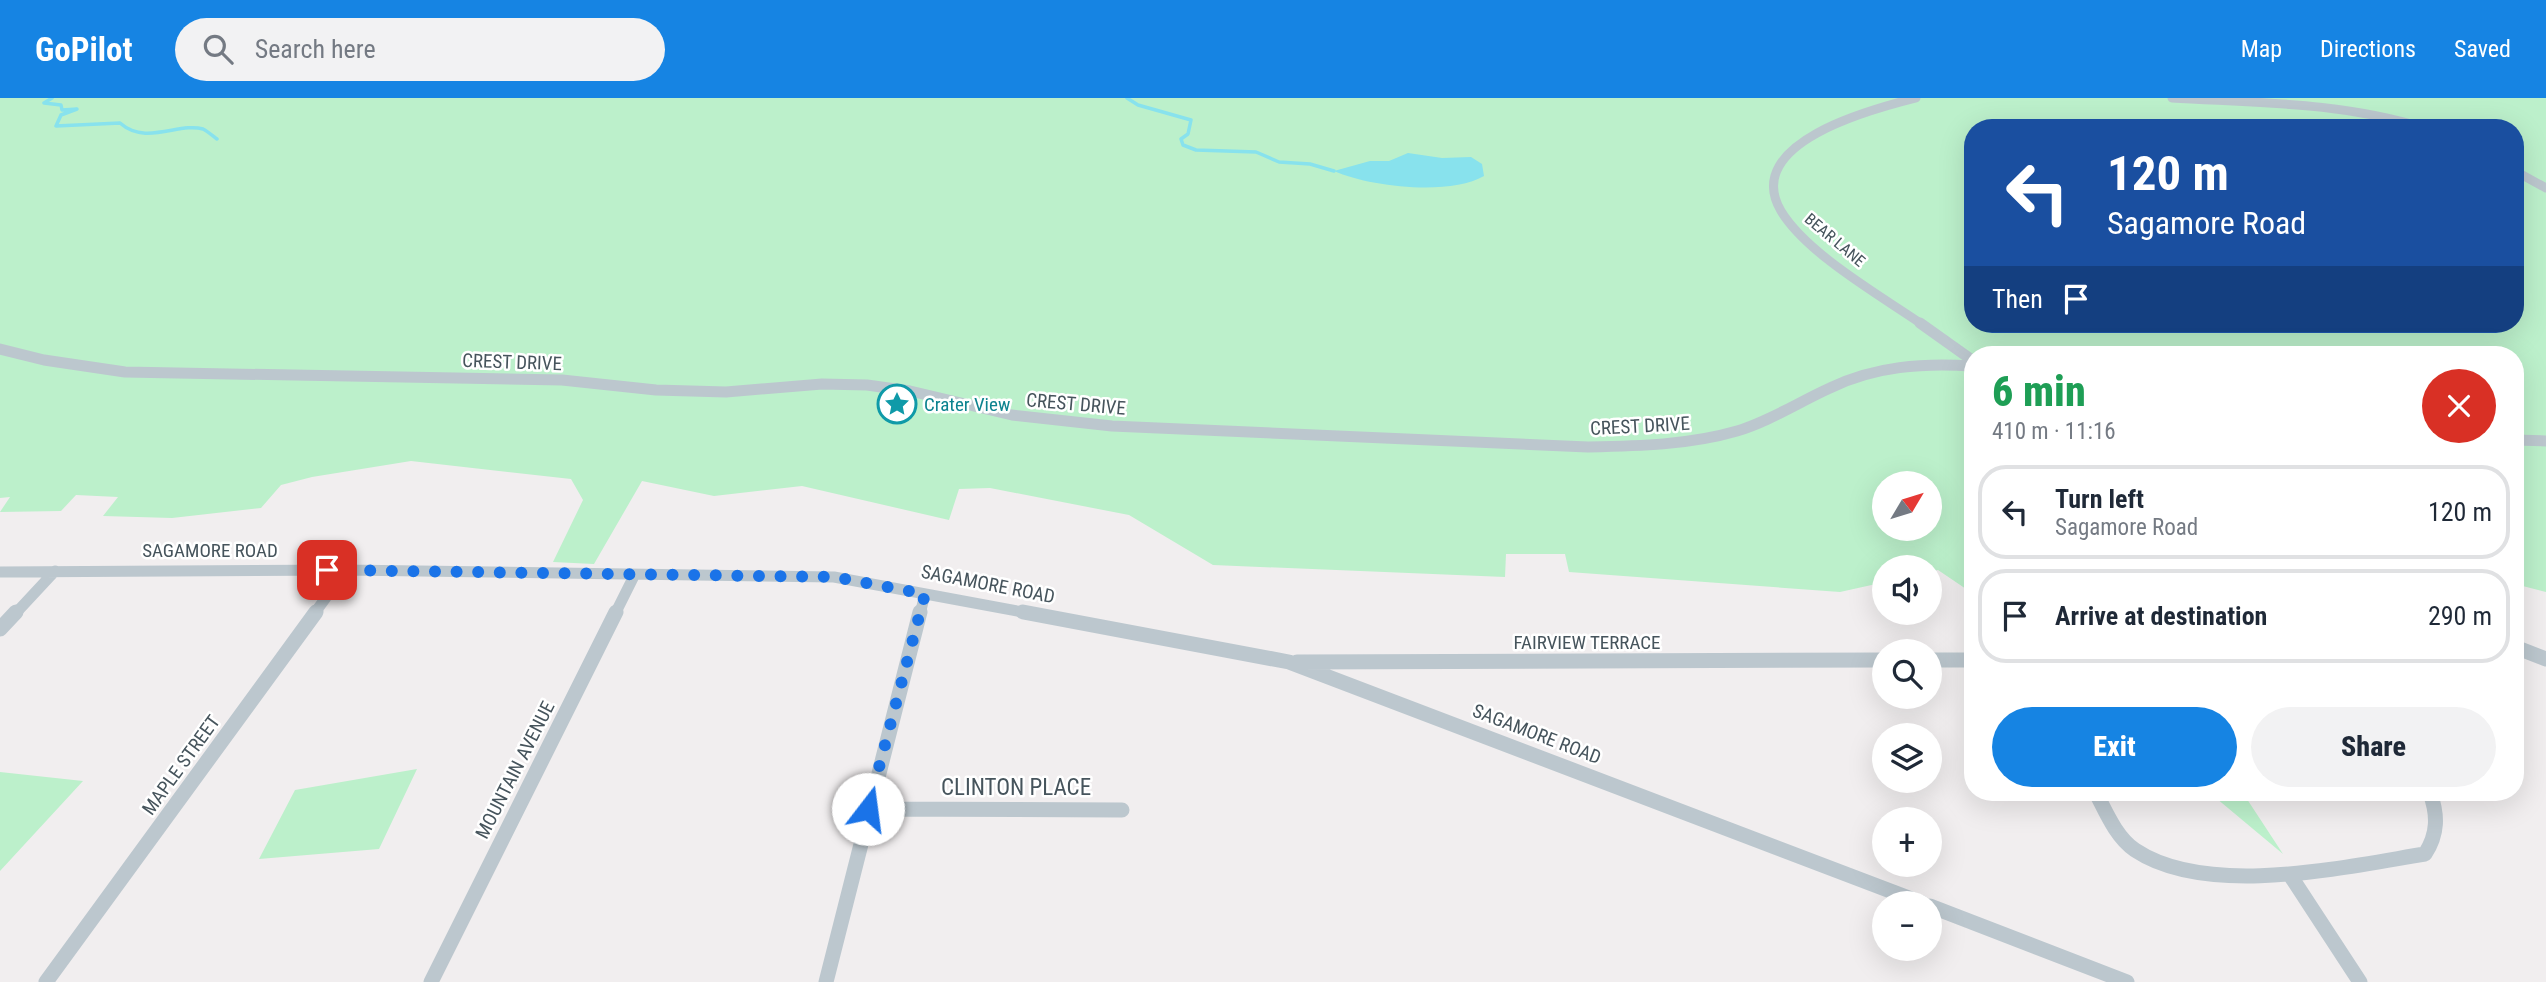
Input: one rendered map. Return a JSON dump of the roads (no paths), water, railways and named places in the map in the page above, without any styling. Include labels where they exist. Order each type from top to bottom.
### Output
[{"type":"street","name":"BEAR LANE","points":[[1916,98],[1816,132],[1790,151],[1776,171],[1773,192],[1793,226],[1816,249],[1964,356]]},
{"type":"street","points":[[2172,98],[2350,105],[2401,119]]},
{"type":"street","points":[[2524,176],[2546,188]]},
{"type":"street","name":"CREST DRIVE","points":[[0,349],[44,360],[125,372],[562,380],[656,390],[726,392],[822,384],[867,385],[910,391],[1012,415],[1112,426],[1588,447],[1699,440],[1741,430],[1845,381],[1878,370],[1964,362]]},
{"type":"street","points":[[2524,440],[2546,440]]},
{"type":"street","name":"SAGAMORE ROAD","points":[[0,572],[346,570],[834,577],[1289,662],[1890,891]]},
{"type":"street","name":"MAPLE STREET","points":[[46,982],[346,570]]},
{"type":"street","points":[[0,629],[55,571]]},
{"type":"street","name":"MOUNTAIN AVENUE","points":[[431,982],[634,576]]},
{"type":"street","points":[[826,982],[925,594]]},
{"type":"street","points":[[2524,650],[2546,659]]},
{"type":"street","name":"FAIRVIEW TERRACE","points":[[1289,662],[1872,660]]},
{"type":"street","points":[[1942,660],[1964,660]]},
{"type":"street","points":[[2100,801],[2115,827],[2133,848],[2148,858],[2177,870],[2197,873],[2290,875],[2425,855],[2437,830],[2433,801]]},
{"type":"street","name":"CLINTON PLACE","points":[[868,809],[1122,810]]},
{"type":"street","points":[[2290,875],[2360,982]]},
{"type":"street","points":[[1942,911],[2127,982]]},
{"type":"water","points":[[1408,153],[1442,158],[1471,157],[1482,164],[1484,176],[1451,186],[1410,187],[1349,177],[1334,171],[1370,161],[1389,161]]},
{"type":"waterway","points":[[52,98],[44,103],[61,105],[62,110],[77,109],[61,115],[56,126],[120,123],[141,133],[194,128],[203,129],[217,139]]},
{"type":"waterway","points":[[1127,98],[1138,105],[1191,120],[1188,134],[1181,139],[1183,145],[1196,150],[1256,152],[1279,162],[1310,164],[1334,171]]},
{"type":"place","name":"Crater View","points":[[897,404]]}]
